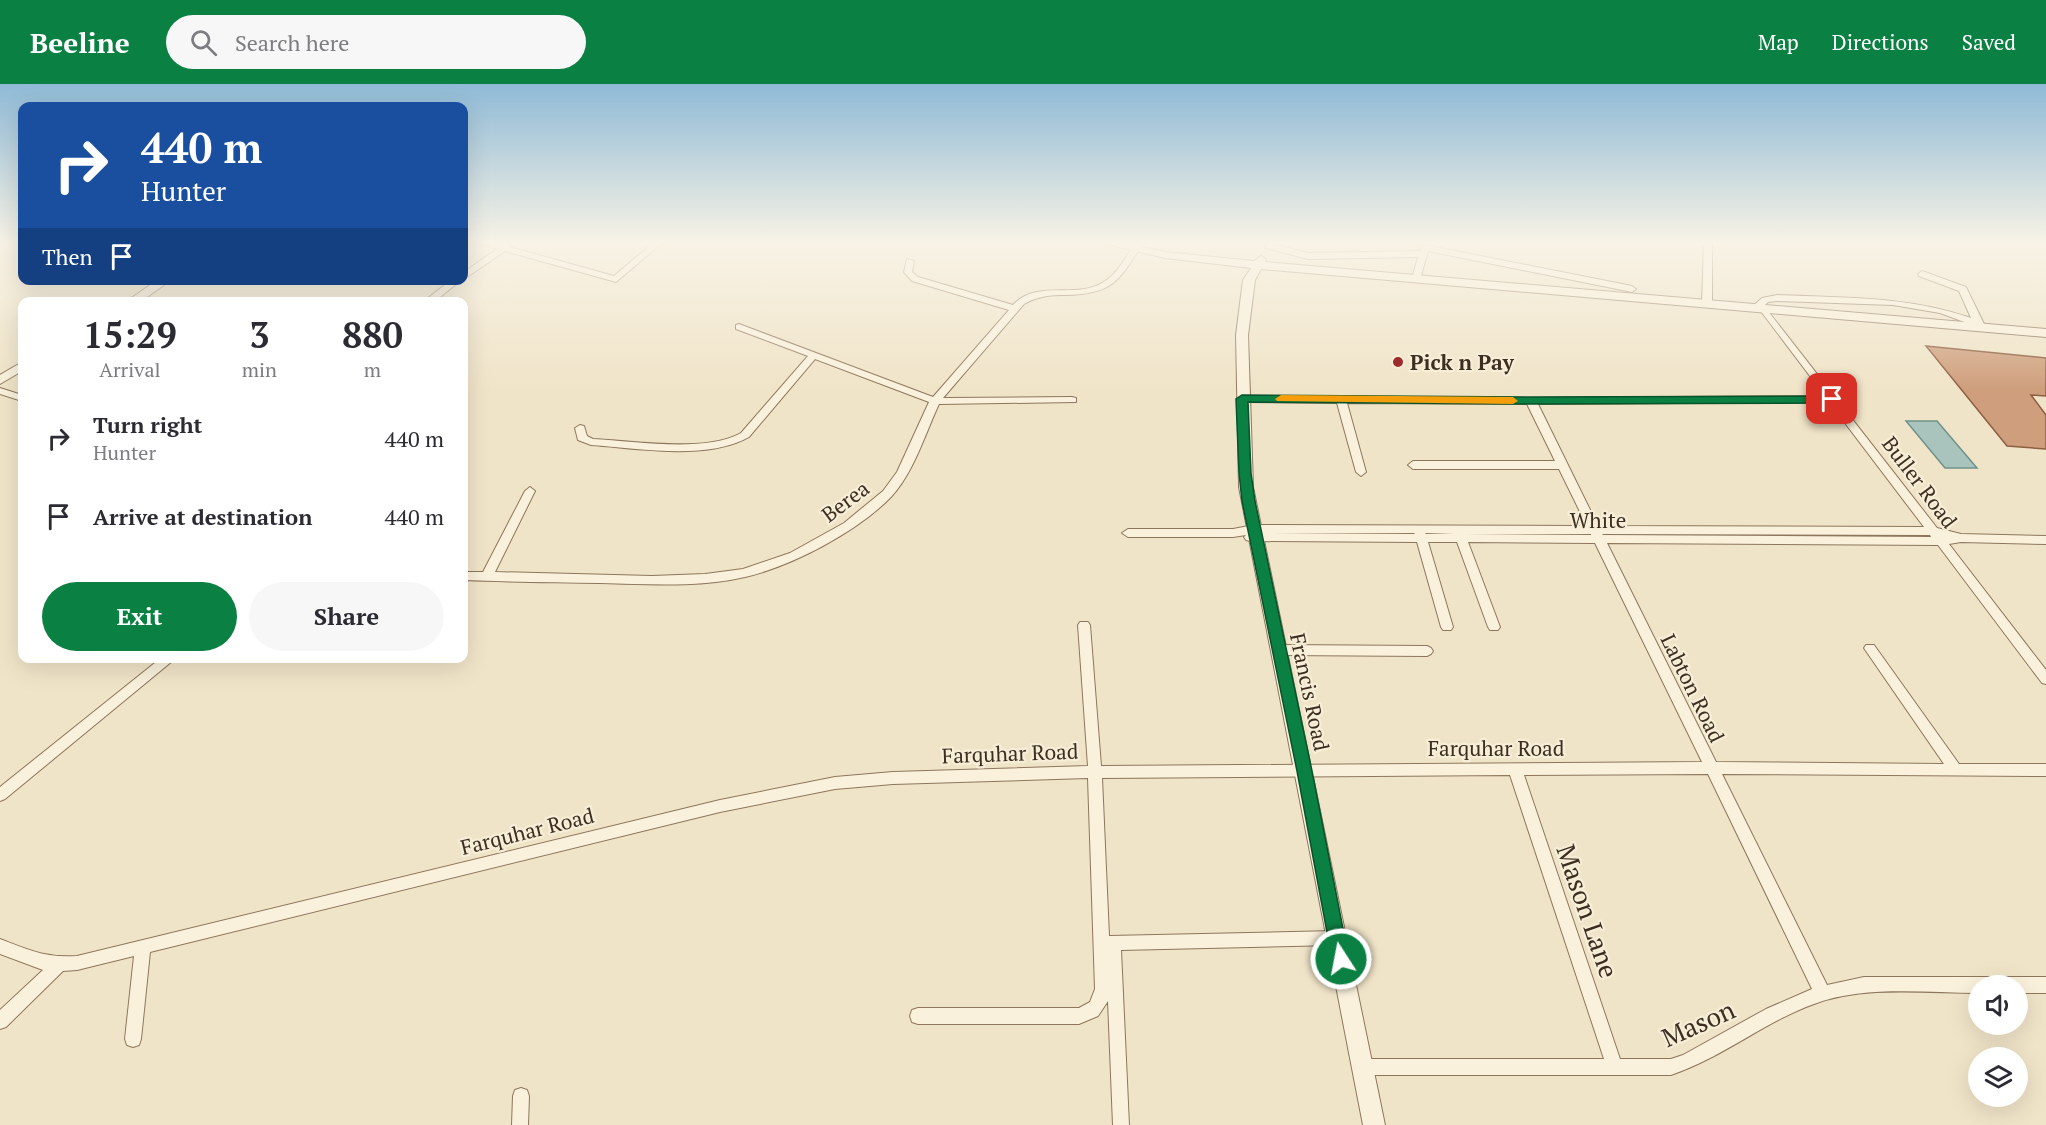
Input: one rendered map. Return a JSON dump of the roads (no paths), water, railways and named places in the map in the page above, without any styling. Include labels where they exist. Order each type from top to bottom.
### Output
[{"type":"street","points":[[957,292],[1014,309]]},
{"type":"street","name":"Berea","points":[[468,576],[694,579],[744,573],[776,563],[829,538],[862,516],[887,494],[902,473],[935,401],[1025,299],[1036,294],[1080,292]]},
{"type":"street","name":"Francis Road","points":[[1248,292],[1242,335],[1245,473],[1255,534],[1305,771],[1374,1125]]},
{"type":"street","points":[[1579,292],[2046,333]]},
{"type":"street","points":[[1707,292],[1707,304]]},
{"type":"street","points":[[1965,292],[1980,326]]},
{"type":"street","points":[[1760,308],[1762,302],[1777,298],[1893,302],[1948,313],[1980,326]]},
{"type":"street","name":"Buller Road","points":[[1760,308],[2046,679]]},
{"type":"street","points":[[738,327],[935,401],[1071,400]]},
{"type":"street","points":[[580,428],[582,438],[591,442],[691,446],[733,443],[745,435],[813,356]]},
{"type":"street","points":[[0,380],[18,369]]},
{"type":"street","points":[[0,391],[18,397]]},
{"type":"street","points":[[1242,399],[1531,401],[1832,399]]},
{"type":"street","points":[[1341,399],[1361,472]]},
{"type":"street","name":"Labton Road","points":[[1531,401],[1821,992]]},
{"type":"street","points":[[1413,465],[1562,465]]},
{"type":"street","points":[[487,576],[530,491]]},
{"type":"street","name":"White","points":[[1128,534],[1762,535],[1933,531],[1961,538]]},
{"type":"street","points":[[1459,534],[1494,627]]},
{"type":"street","points":[[1420,535],[1447,627]]},
{"type":"street","name":"White","points":[[1762,535],[1940,541],[1961,538]]},
{"type":"street","points":[[1961,538],[2046,540]]},
{"type":"street","points":[[1084,625],[1122,1125]]},
{"type":"street","points":[[1870,648],[1956,770]]},
{"type":"street","points":[[1279,650],[1427,651]]},
{"type":"street","points":[[0,795],[164,663]]},
{"type":"street","name":"Farquhar Road","points":[[0,946],[29,960],[59,965],[143,948],[696,811],[802,788],[893,778],[1095,772],[1515,769],[2046,770]]},
{"type":"street","name":"Mason Lane","points":[[1515,769],[1615,1068]]},
{"type":"street","points":[[1107,943],[1336,938]]},
{"type":"street","points":[[918,1016],[1079,1016],[1093,1011],[1100,1001],[1107,943]]},
{"type":"street","points":[[133,1039],[143,948]]},
{"type":"street","points":[[0,1021],[59,965]]},
{"type":"street","name":"Mason","points":[[1362,1067],[1615,1068],[1678,1065],[1821,992],[1841,987],[2046,985]]},
{"type":"street","points":[[520,1125],[521,1096]]},
{"type":"water","points":[[1906,421],[1937,421],[1977,468],[1945,468]]},
{"type":"place","name":"Pick n Pay","points":[[1398,362]]}]
